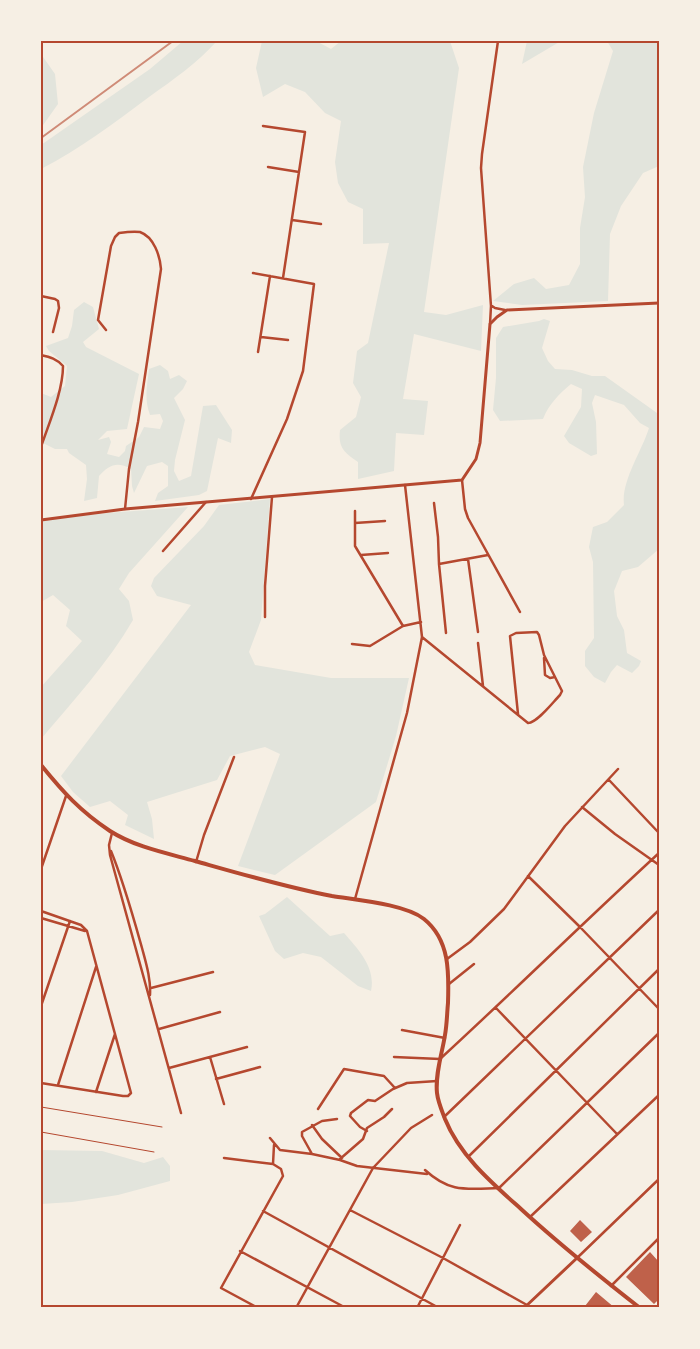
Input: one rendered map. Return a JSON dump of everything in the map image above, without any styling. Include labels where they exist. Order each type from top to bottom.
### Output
[{"type":"main road","points":[[41,765],[66,796],[85,814],[112,832],[153,850],[292,888],[408,911],[423,918],[435,931],[444,946],[447,959],[449,984],[444,1038],[437,1081],[437,1095],[449,1129],[468,1157],[498,1188],[577,1258],[640,1308]]},
{"type":"street","points":[[498,41],[481,168],[491,306],[490,324],[480,443],[476,459],[462,480],[466,513],[520,612]]},
{"type":"street","points":[[263,126],[305,132],[284,278]]},
{"type":"street","points":[[268,166],[299,172]]},
{"type":"street","points":[[292,220],[321,224]]},
{"type":"street","points":[[106,330],[98,320],[111,246],[119,233],[139,232],[147,237],[156,250],[160,257],[161,269],[129,469],[125,510]]},
{"type":"street","points":[[251,498],[287,419],[303,371],[314,284],[253,273]]},
{"type":"street","points":[[258,352],[270,276]]},
{"type":"street","points":[[41,296],[58,301],[59,308],[53,332]]},
{"type":"street","points":[[491,306],[507,310],[659,303]]},
{"type":"street","points":[[490,324],[497,316],[507,310]]},
{"type":"street","points":[[261,337],[288,340]]},
{"type":"street","points":[[41,355],[59,361],[63,366],[63,373],[41,447]]},
{"type":"street","points":[[41,520],[206,502],[462,480]]},
{"type":"street","points":[[355,900],[407,713],[422,637],[405,485]]},
{"type":"street","points":[[265,617],[265,586],[272,496]]},
{"type":"street","points":[[163,551],[206,502]]},
{"type":"street","points":[[434,503],[446,633]]},
{"type":"street","points":[[355,511],[355,546],[403,626]]},
{"type":"street","points":[[355,523],[385,521]]},
{"type":"street","points":[[361,555],[388,553]]},
{"type":"street","points":[[439,564],[488,555]]},
{"type":"street","points":[[468,559],[478,632]]},
{"type":"street","points":[[352,644],[370,646],[403,626],[421,622]]},
{"type":"street","points":[[422,637],[528,723],[535,720],[560,695],[561,689],[544,655],[537,632],[511,635],[510,641],[518,714]]},
{"type":"street","points":[[478,643],[483,686]]},
{"type":"street","points":[[544,655],[545,675],[550,678],[555,677]]},
{"type":"street","points":[[196,862],[234,756]]},
{"type":"street","points":[[447,959],[470,942],[504,909],[565,826],[618,769]]},
{"type":"street","points":[[609,780],[659,833]]},
{"type":"street","points":[[42,867],[43,859],[66,796]]},
{"type":"street","points":[[582,807],[615,834],[659,865]]},
{"type":"street","points":[[112,832],[109,847],[126,913],[149,988]]},
{"type":"street","points":[[394,1057],[440,1059],[659,852]]},
{"type":"street","points":[[114,866],[132,912],[140,940],[150,998],[181,1114]]},
{"type":"street","points":[[528,876],[659,1009]]},
{"type":"street","points":[[444,1117],[659,910]]},
{"type":"street","points":[[41,911],[81,925],[87,931],[131,1093],[125,1097],[41,1083]]},
{"type":"street","points":[[126,913],[132,912]]},
{"type":"street","points":[[41,918],[87,931]]},
{"type":"street","points":[[41,1006],[70,921]]},
{"type":"street","points":[[134,941],[140,940]]},
{"type":"street","points":[[449,984],[474,964]]},
{"type":"street","points":[[58,1085],[97,966]]},
{"type":"street","points":[[468,1157],[659,969]]},
{"type":"street","points":[[149,988],[213,972]]},
{"type":"street","points":[[496,1008],[617,1134]]},
{"type":"street","points":[[158,1029],[220,1012]]},
{"type":"street","points":[[402,1030],[444,1038]]},
{"type":"street","points":[[96,1092],[116,1033]]},
{"type":"street","points":[[424,1170],[444,1185],[463,1189],[498,1188],[659,1033]]},
{"type":"street","points":[[169,1068],[247,1047]]},
{"type":"street","points":[[210,1057],[224,1104]]},
{"type":"street","points":[[216,1078],[260,1067]]},
{"type":"street","points":[[318,1109],[344,1069],[384,1076],[395,1088]]},
{"type":"street","points":[[366,1131],[350,1116],[364,1102],[368,1100],[375,1101],[395,1088],[416,1082],[437,1081]]},
{"type":"street","points":[[530,1217],[659,1095]]},
{"type":"street","points":[[341,1159],[362,1139],[368,1128],[384,1118],[392,1109]]},
{"type":"street","points":[[296,1308],[373,1168],[411,1128],[432,1114]]},
{"type":"street","points":[[312,1154],[302,1136],[302,1132],[322,1121],[337,1119]]},
{"type":"street","points":[[312,1125],[341,1159]]},
{"type":"street","points":[[270,1138],[280,1150],[341,1159],[357,1166],[428,1174]]},
{"type":"street","points":[[273,1164],[274,1145]]},
{"type":"street","points":[[224,1158],[273,1164],[281,1170],[283,1176],[220,1288],[258,1308]]},
{"type":"street","points":[[350,1210],[443,1258],[526,1306],[659,1179]]},
{"type":"street","points":[[263,1211],[439,1308]]},
{"type":"street","points":[[417,1308],[460,1225]]},
{"type":"street","points":[[611,1286],[659,1238]]},
{"type":"street","points":[[240,1251],[346,1308]]},
{"type":"path","points":[[41,1107],[162,1128]]},
{"type":"path","points":[[41,1132],[154,1152]]},
{"type":"shaded area","points":[[183,41],[217,41],[184,71],[123,116],[83,144],[41,169],[41,145],[150,69]]},
{"type":"shaded area","points":[[262,41],[316,41],[331,49],[341,41],[450,41],[459,68],[424,312],[446,315],[483,305],[481,351],[414,334],[403,399],[428,401],[424,435],[396,433],[394,471],[358,479],[358,462],[343,449],[340,441],[340,430],[356,417],[361,397],[353,383],[357,351],[368,343],[389,243],[363,244],[363,209],[348,202],[338,183],[335,162],[341,121],[325,113],[305,92],[285,84],[263,97],[256,68]]},
{"type":"shaded area","points":[[527,41],[561,41],[522,64]]},
{"type":"shaded area","points":[[607,41],[659,41],[659,166],[643,173],[621,206],[610,234],[608,301],[522,305],[493,301],[514,284],[534,278],[546,289],[569,285],[580,264],[580,228],[585,197],[583,167],[594,113],[613,51]]},
{"type":"shaded area","points":[[41,54],[55,74],[58,104],[41,128]]},
{"type":"shaded area","points":[[84,302],[93,307],[99,329],[83,342],[86,347],[139,374],[127,429],[107,431],[98,440],[109,437],[111,442],[107,454],[119,457],[125,451],[126,446],[139,437],[144,427],[160,429],[163,421],[160,414],[150,415],[146,392],[149,369],[160,365],[168,371],[170,379],[179,375],[187,381],[183,389],[174,398],[185,420],[175,460],[174,471],[179,481],[191,476],[203,406],[216,405],[232,430],[231,443],[218,438],[207,491],[199,495],[155,501],[158,493],[168,486],[168,466],[162,462],[147,466],[134,493],[131,469],[121,465],[114,465],[106,469],[99,476],[97,498],[84,501],[87,479],[86,465],[69,453],[67,449],[55,449],[41,442],[41,393],[51,397],[65,386],[67,366],[49,351],[46,346],[68,338],[74,310]]},
{"type":"shaded area","points":[[544,319],[550,321],[542,348],[548,361],[555,369],[572,370],[592,376],[605,376],[657,413],[659,412],[659,549],[638,567],[622,571],[614,591],[617,616],[624,630],[627,653],[641,661],[632,673],[617,665],[605,683],[594,677],[585,666],[585,651],[594,638],[593,562],[589,547],[593,527],[607,522],[624,505],[624,496],[629,476],[649,428],[640,423],[624,405],[595,395],[592,403],[596,422],[597,454],[591,456],[569,443],[564,436],[581,407],[582,389],[571,384],[555,400],[543,419],[500,421],[493,410],[496,378],[496,338],[503,327]]},
{"type":"shaded area","points":[[270,499],[261,620],[249,652],[255,665],[331,678],[409,678],[396,736],[376,802],[275,875],[238,866],[280,754],[265,747],[230,756],[217,780],[147,802],[152,819],[154,839],[125,825],[128,815],[110,801],[90,807],[73,792],[61,776],[191,605],[157,596],[151,586],[154,578],[204,526],[219,505]]},
{"type":"shaded area","points":[[188,507],[129,573],[119,589],[129,601],[133,620],[101,667],[41,739],[41,687],[82,641],[66,626],[70,610],[53,595],[41,602],[41,522],[107,513]]},
{"type":"shaded area","points":[[287,897],[330,936],[344,933],[369,967],[372,983],[371,991],[358,986],[321,957],[303,953],[284,959],[275,951],[259,916],[265,914]]},
{"type":"shaded area","points":[[41,1150],[102,1151],[144,1163],[163,1157],[170,1166],[170,1181],[118,1195],[72,1202],[41,1204]]},
{"type":"building","points":[[580,1220],[592,1232],[581,1242],[570,1231]]},
{"type":"building","points":[[650,1252],[659,1262],[659,1299],[654,1304],[626,1277]]},
{"type":"building","points":[[596,1292],[615,1308],[588,1308],[585,1306]]},
{"type":"railway","points":[[41,138],[173,41]]}]
